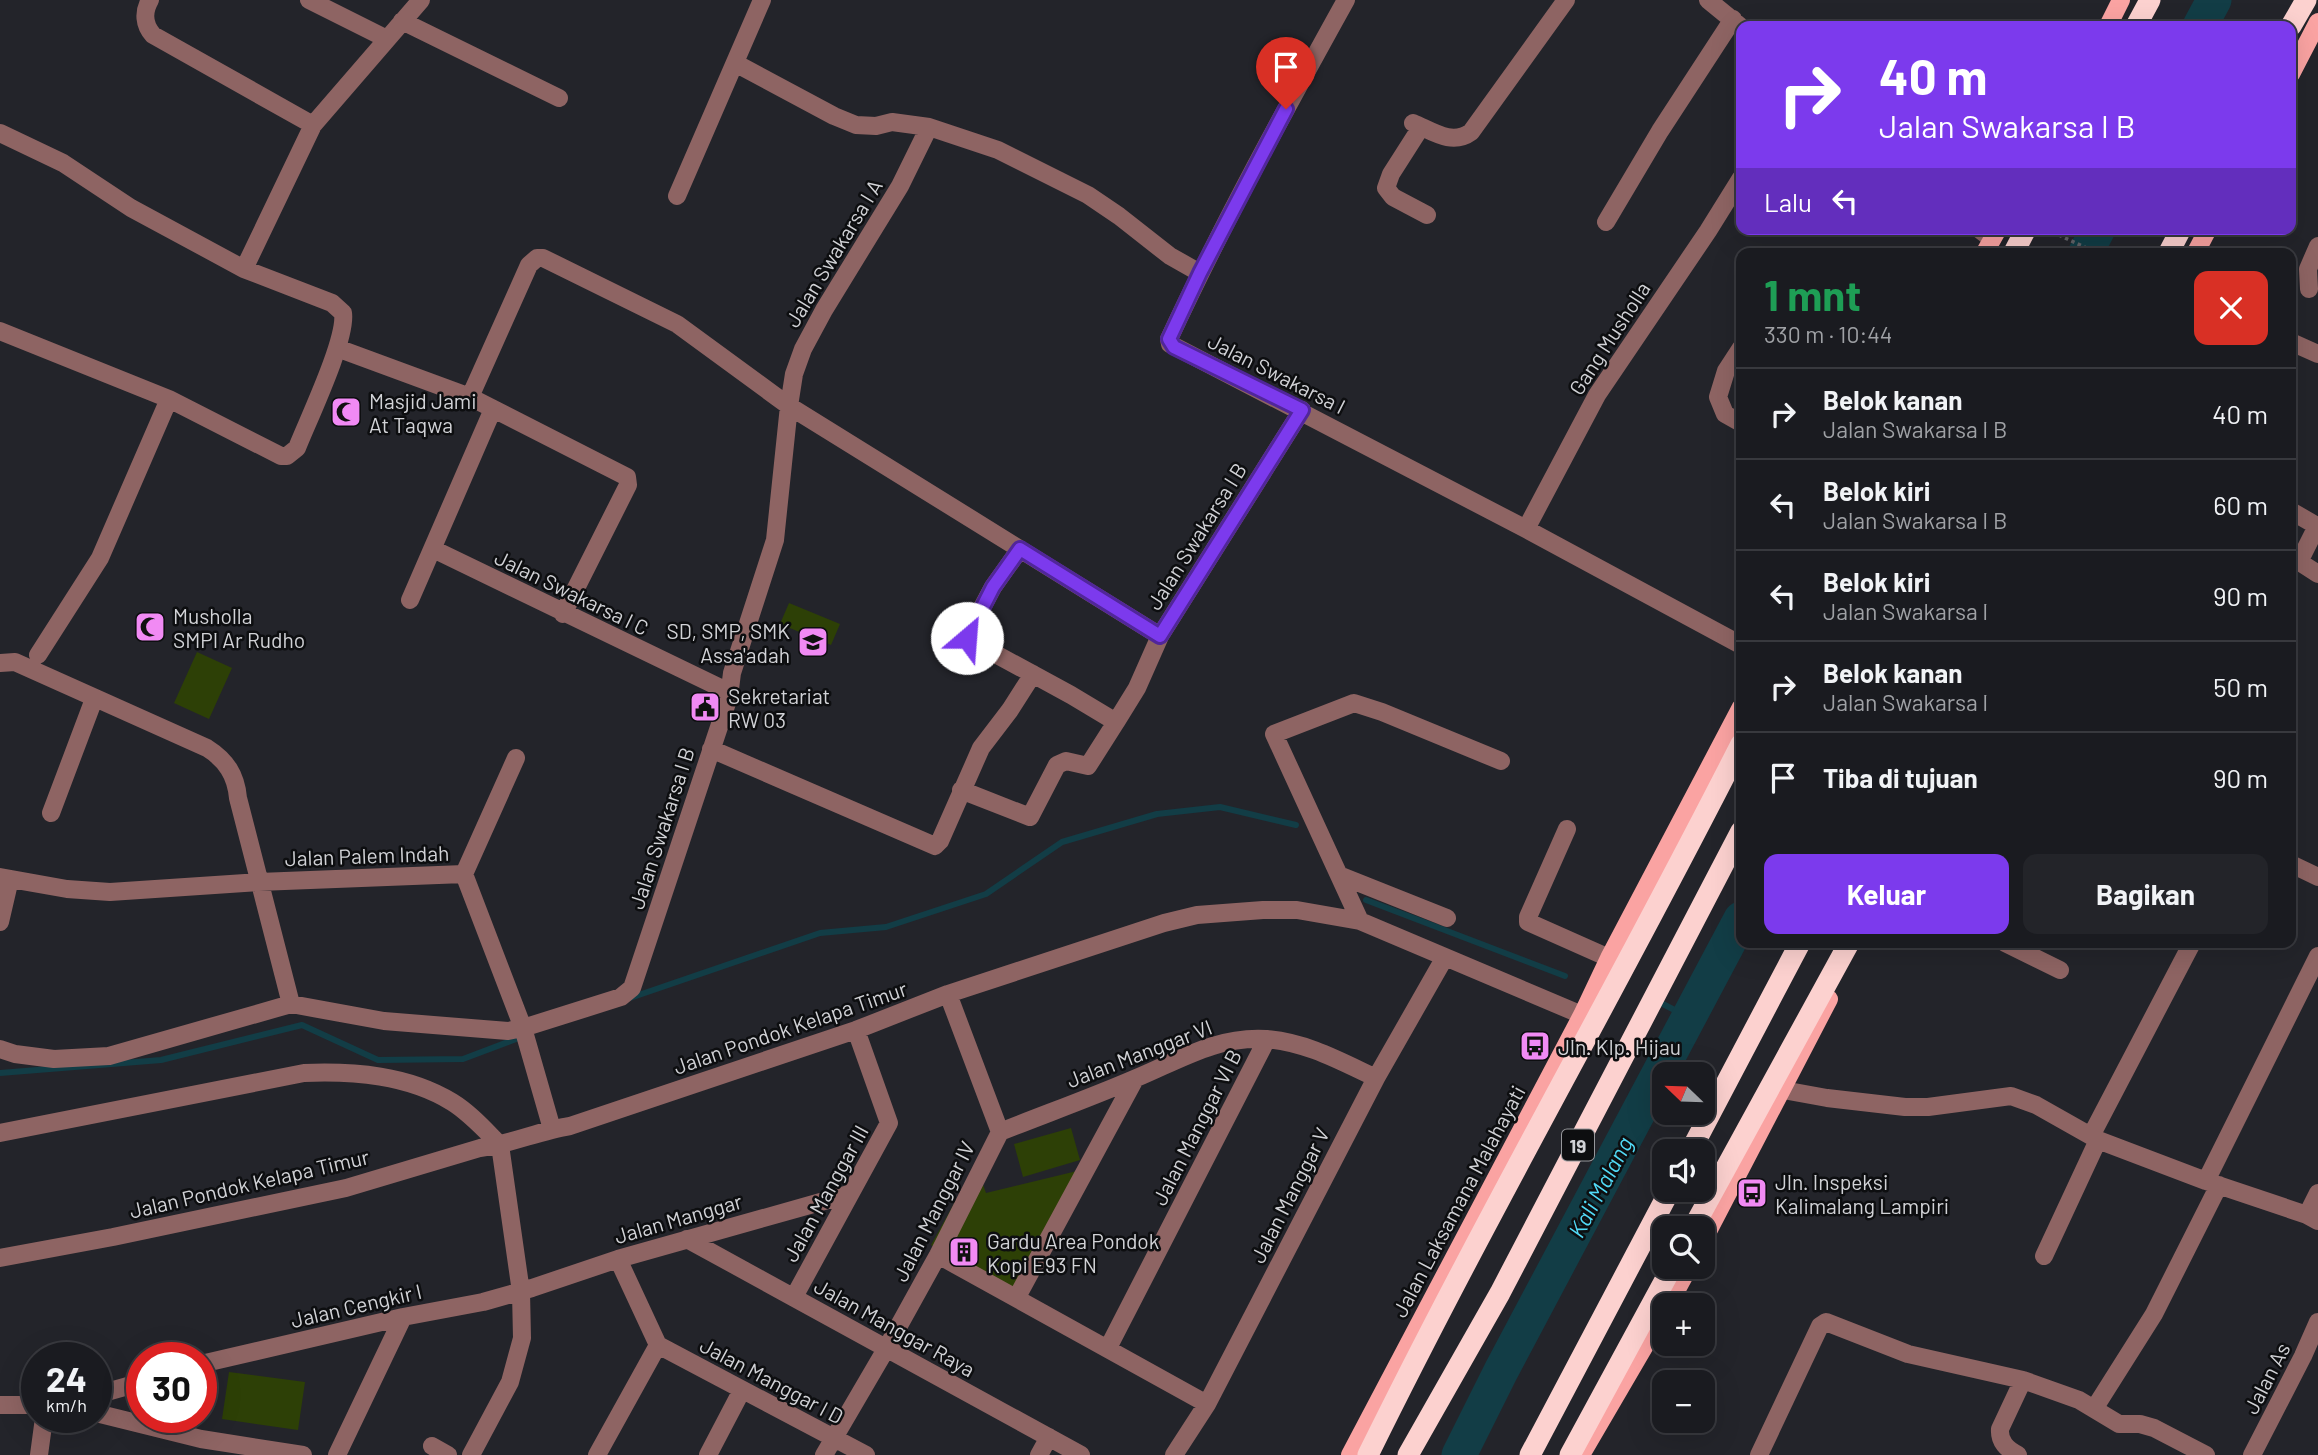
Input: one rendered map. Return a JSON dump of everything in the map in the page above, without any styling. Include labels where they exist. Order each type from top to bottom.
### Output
[{"type":"highway","points":[[2139,21],[2150,0]]},
{"type":"highway","points":[[2294,21],[2305,0]]},
{"type":"highway","points":[[1368,1455],[1417,1356],[1564,1076],[1664,896],[1736,754]]},
{"type":"highway","name":"19","points":[[1408,1455],[1500,1293],[1736,841]]},
{"type":"highway","points":[[1697,1139],[1797,948]]},
{"type":"highway","points":[[1700,1216],[1846,948]]},
{"type":"highway","points":[[1530,1455],[1664,1202]]},
{"type":"highway","points":[[1570,1455],[1665,1279]]},
{"type":"main road","points":[[2110,21],[2121,0]]},
{"type":"main road","points":[[2296,64],[2318,22]]},
{"type":"main road","name":"Jalan Laksamana Malahayati","points":[[1350,1455],[1736,716]]},
{"type":"main road","points":[[1715,1218],[1855,948]]},
{"type":"main road","points":[[1581,1455],[1652,1334]]},
{"type":"street","points":[[309,0],[387,39]]},
{"type":"street","points":[[244,269],[313,125],[421,0]]},
{"type":"street","points":[[677,196],[762,0]]},
{"type":"street","name":"Jalan Swakarsa I","points":[[1346,0],[1200,273],[1169,339],[1170,344],[1302,410],[1736,642]]},
{"type":"street","points":[[1427,215],[1392,197],[1386,188],[1417,125],[1455,139],[1463,138],[1471,132],[1566,0]]},
{"type":"street","points":[[1708,0],[1736,22]]},
{"type":"street","points":[[142,2],[148,30],[162,43],[313,125]]},
{"type":"street","points":[[402,21],[559,98]]},
{"type":"street","points":[[1605,222],[1660,131],[1736,24]]},
{"type":"street","points":[[735,63],[856,125],[876,126],[892,122],[929,127],[998,150],[1063,181],[1119,216],[1170,256],[1200,273]]},
{"type":"street","name":"Jalan Swakarsa I A","points":[[789,406],[794,374],[812,329],[886,209],[929,127]]},
{"type":"street","points":[[0,133],[62,163],[131,208],[244,269],[340,308],[344,320],[337,348],[297,448],[287,456],[281,456],[169,399],[0,331]]},
{"type":"street","name":"Gang Musholla","points":[[1526,529],[1597,395],[1736,186]]},
{"type":"street","points":[[2309,289],[2308,269],[2318,246]]},
{"type":"street","name":"Jalan Swakarsa I B","points":[[470,397],[528,265],[537,257],[677,324],[789,406],[1160,636],[1302,410]]},
{"type":"street","points":[[2296,344],[2318,354]]},
{"type":"street","points":[[337,348],[470,397],[625,474],[629,481],[564,614]]},
{"type":"street","points":[[1736,356],[1726,371],[1718,397],[1725,414],[1736,420]]},
{"type":"street","points":[[38,654],[100,558],[169,399]]},
{"type":"street","name":"Jalan Swakarsa I B","points":[[519,1031],[621,997],[632,988],[711,749],[729,692],[732,673],[775,540],[789,406]]},
{"type":"street","points":[[410,600],[493,409]]},
{"type":"street","points":[[2296,514],[2316,526],[2301,563],[2318,574]]},
{"type":"street","name":"Jalan Swakarsa I C","points":[[433,549],[729,692]]},
{"type":"street","points":[[1020,549],[993,587],[967,638],[1116,722]]},
{"type":"street","points":[[961,790],[1030,817],[1057,765],[1066,761],[1088,766],[1137,688],[1160,636]]},
{"type":"street","points":[[0,663],[15,662],[94,699],[51,813]]},
{"type":"street","points":[[711,749],[932,846],[937,845],[981,748],[1033,674]]},
{"type":"street","name":"Jalan Palem Indah","points":[[94,699],[207,748],[224,760],[237,785],[238,798],[291,1004]]},
{"type":"street","points":[[1360,921],[1274,733],[1354,703],[1501,761]]},
{"type":"street","points":[[464,874],[516,758]]},
{"type":"street","points":[[1567,829],[1528,922],[1609,958]]},
{"type":"street","points":[[2296,866],[2318,877]]},
{"type":"street","name":"Jalan Palem Indah","points":[[5,878],[67,889],[110,892],[260,882],[464,874],[519,1031],[534,1063],[552,1129]]},
{"type":"street","points":[[1339,874],[1447,918]]},
{"type":"street","points":[[0,922],[5,878]]},
{"type":"street","name":"Jalan Pondok Kelapa Timur","points":[[0,1258],[346,1188],[480,1147],[500,1145],[583,1122],[856,1030],[948,995],[1164,923],[1197,915],[1297,910],[1360,921],[1582,1015]]},
{"type":"street","points":[[2015,948],[2060,970]]},
{"type":"street","points":[[2044,1256],[2095,1138],[2190,948]]},
{"type":"street","points":[[2094,1409],[2159,1305],[2212,1183],[2318,956]]},
{"type":"street","name":"Jalan Manggar V","points":[[1174,1455],[1207,1404],[1376,1078],[1445,957]]},
{"type":"street","name":"Jalan Manggar IV","points":[[824,1455],[938,1255],[1000,1132],[948,995]]},
{"type":"street","points":[[0,1049],[15,1054],[54,1059],[109,1056],[291,1004],[384,1021],[519,1031]]},
{"type":"street","name":"Jalan Manggar III","points":[[794,1297],[890,1123],[856,1030]]},
{"type":"street","name":"Jalan Manggar VI","points":[[1000,1132],[1135,1079],[1202,1048],[1248,1039],[1267,1039],[1311,1048],[1376,1078]]},
{"type":"street","name":"Jalan Manggar VI B","points":[[1108,1349],[1267,1039]]},
{"type":"street","points":[[0,1133],[304,1073],[349,1071],[411,1085],[451,1101],[500,1145],[521,1292],[522,1338],[516,1362],[510,1381],[471,1455]]},
{"type":"street","points":[[1017,1297],[1135,1079]]},
{"type":"street","points":[[1783,1090],[1906,1107],[1928,1107],[2011,1096],[2036,1105],[2095,1138],[2313,1218],[2318,1193]]},
{"type":"street","name":"Jalan Manggar","points":[[521,1292],[618,1259],[849,1194]]},
{"type":"street","name":"Jalan Manggar Raya","points":[[687,1239],[1081,1455]]},
{"type":"street","points":[[938,1255],[1207,1404]]},
{"type":"street","points":[[597,1455],[658,1345],[618,1259]]},
{"type":"street","name":"Jalan Cengkir I","points":[[217,1360],[521,1292]]},
{"type":"street","points":[[337,1455],[403,1317]]},
{"type":"street","points":[[1759,1455],[1820,1326],[1829,1322],[1908,1354],[2022,1380],[2079,1400],[2119,1424],[2140,1424],[2154,1428],[2206,1455]]},
{"type":"street","name":"Jalan As","points":[[2252,1455],[2318,1322]]},
{"type":"street","name":"Jalan Manggar I D","points":[[658,1345],[866,1455]]},
{"type":"street","points":[[2018,1455],[2003,1444],[2000,1429],[2022,1380]]},
{"type":"street","points":[[708,1455],[742,1390]]},
{"type":"street","points":[[0,1405],[21,1405]]},
{"type":"street","points":[[112,1417],[201,1439],[303,1455]]},
{"type":"street","points":[[39,1455],[42,1433]]},
{"type":"street","points":[[1039,1455],[1049,1437]]},
{"type":"street","points":[[432,1446],[448,1455]]},
{"type":"path","points":[[2059,235],[2086,248]]},
{"type":"green space","points":[[789,603],[840,624],[831,645],[780,624]]},
{"type":"green space","points":[[197,652],[232,668],[209,719],[174,703]]},
{"type":"green space","points":[[1071,1128],[1080,1160],[1023,1177],[1014,1144]]},
{"type":"green space","points":[[976,1164],[986,1193],[1077,1171],[1013,1291],[931,1245]]},
{"type":"green space","points":[[229,1372],[305,1382],[298,1430],[222,1419]]},
{"type":"waterway","name":"Kali Malang","points":[[2203,21],[2214,0]]},
{"type":"waterway","name":"Kali Malang","points":[[2088,248],[2095,235]]},
{"type":"waterway","points":[[630,998],[820,933],[886,927],[986,894],[1062,842],[1157,814],[1220,807],[1296,825]]},
{"type":"waterway","points":[[1366,900],[1565,976]]},
{"type":"waterway","name":"Kali Malang","points":[[1459,1455],[1736,928]]},
{"type":"waterway","points":[[1659,1002],[1690,1018]]},
{"type":"waterway","points":[[0,1073],[161,1060],[302,1025],[378,1060],[463,1059],[524,1036]]},
{"type":"place","name":"Masjid Jami At Taqwa","points":[[346,412]]},
{"type":"place","name":"Musholla SMPI Ar Rudho","points":[[150,627]]},
{"type":"place","name":"SD, SMP, SMK Assa'adah","points":[[813,642]]},
{"type":"place","name":"Sekretariat RW 03","points":[[705,707]]},
{"type":"place","name":"Jln. Klp. Hijau","points":[[1535,1046]]},
{"type":"place","name":"Jln. Inspeksi Kalimalang Lampiri","points":[[1752,1193]]},
{"type":"place","name":"Gardu Area Pondok Kopi E93 FN","points":[[964,1252]]},
{"type":"route","points":[[967,638],[993,587],[1020,549],[1160,636],[1302,410],[1174,347],[1169,339],[1200,273],[1286,109]]}]
